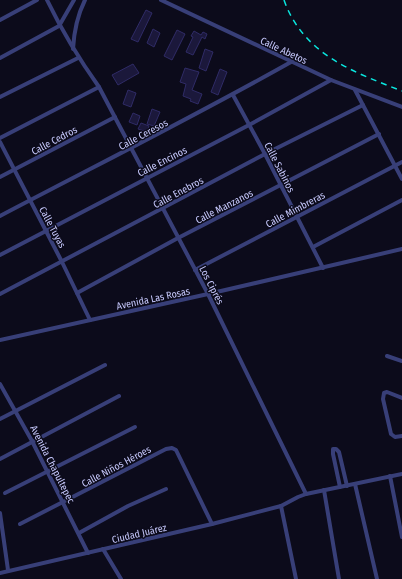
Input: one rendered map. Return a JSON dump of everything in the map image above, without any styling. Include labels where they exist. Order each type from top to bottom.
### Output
[{"type":"street","points":[[0,20],[37,0]]},
{"type":"street","name":"Los Ciprés","points":[[47,0],[59,26],[78,58],[99,86],[163,208],[208,294],[306,494]]},
{"type":"street","points":[[0,58],[59,26],[74,0]]},
{"type":"street","points":[[73,49],[74,32],[77,19],[85,0]]},
{"type":"street","name":"Calle Abetos","points":[[161,0],[330,80],[402,107]]},
{"type":"street","points":[[0,97],[78,58]]},
{"type":"street","name":"Calle Ceresos","points":[[0,216],[131,149],[233,95],[291,62]]},
{"type":"street","name":"Calle Encinos","points":[[0,255],[249,125],[330,80]]},
{"type":"street","points":[[0,138],[99,86]]},
{"type":"street","points":[[355,90],[402,179]]},
{"type":"street","name":"Calle Sabinos","points":[[233,95],[323,268]]},
{"type":"street","name":"Calle Enebros","points":[[0,294],[265,154],[363,105]]},
{"type":"street","name":"Calle Cedros","points":[[0,177],[114,117]]},
{"type":"street","name":"Calle Manzanos","points":[[77,293],[178,238],[379,134]]},
{"type":"street","name":"Calle Tuyas","points":[[0,142],[90,320]]},
{"type":"street","name":"Calle Mimbreras","points":[[195,270],[402,162]]},
{"type":"street","points":[[313,247],[402,200]]},
{"type":"street","name":"Avenida Las Rosas","points":[[0,340],[402,249]]},
{"type":"street","points":[[387,356],[402,361]]},
{"type":"street","points":[[0,419],[105,365]]},
{"type":"street","name":"Avenida Chapultepec","points":[[0,384],[32,441],[88,553]]},
{"type":"street","points":[[402,398],[387,392],[384,393],[382,399],[390,432],[395,437],[402,436]]},
{"type":"street","points":[[0,459],[119,396]]},
{"type":"street","points":[[5,493],[135,427]]},
{"type":"street","name":"Calle Niños Héroes","points":[[20,524],[166,449],[172,448],[176,450],[212,524]]},
{"type":"street","points":[[340,487],[333,454],[334,449],[339,452],[347,486]]},
{"type":"street","name":"Ciudad Juárez","points":[[0,573],[212,524],[281,506],[306,494],[402,474]]},
{"type":"street","points":[[390,476],[402,537]]},
{"type":"street","points":[[355,484],[377,579]]},
{"type":"street","points":[[79,533],[128,506],[166,489]]},
{"type":"street","points":[[324,490],[339,579]]},
{"type":"street","points":[[281,506],[296,579]]},
{"type":"street","points":[[0,513],[8,570]]},
{"type":"street","points":[[103,549],[121,579]]},
{"type":"building","points":[[146,10],[152,13],[138,42],[131,39]]},
{"type":"building","points":[[153,29],[160,33],[154,47],[147,43]]},
{"type":"building","points":[[177,30],[185,34],[172,60],[164,56]]},
{"type":"building","points":[[194,31],[201,35],[203,32],[207,34],[205,39],[202,37],[193,55],[186,52],[193,37],[191,36]]},
{"type":"building","points":[[205,49],[213,52],[206,71],[199,68]]},
{"type":"building","points":[[133,64],[139,73],[118,85],[112,75]]},
{"type":"building","points":[[185,68],[199,72],[192,90],[202,94],[198,104],[183,96],[186,84],[180,82]]},
{"type":"building","points":[[220,69],[227,72],[218,95],[211,92]]},
{"type":"building","points":[[128,90],[136,93],[131,107],[123,104]]},
{"type":"building","points":[[152,109],[160,112],[154,126],[147,124]]},
{"type":"building","points":[[133,113],[140,116],[137,125],[129,122]]},
{"type":"building","points":[[141,123],[149,126],[147,132],[138,129]]},
{"type":"railway","points":[[284,0],[293,19],[317,48],[348,68],[402,91]]}]
